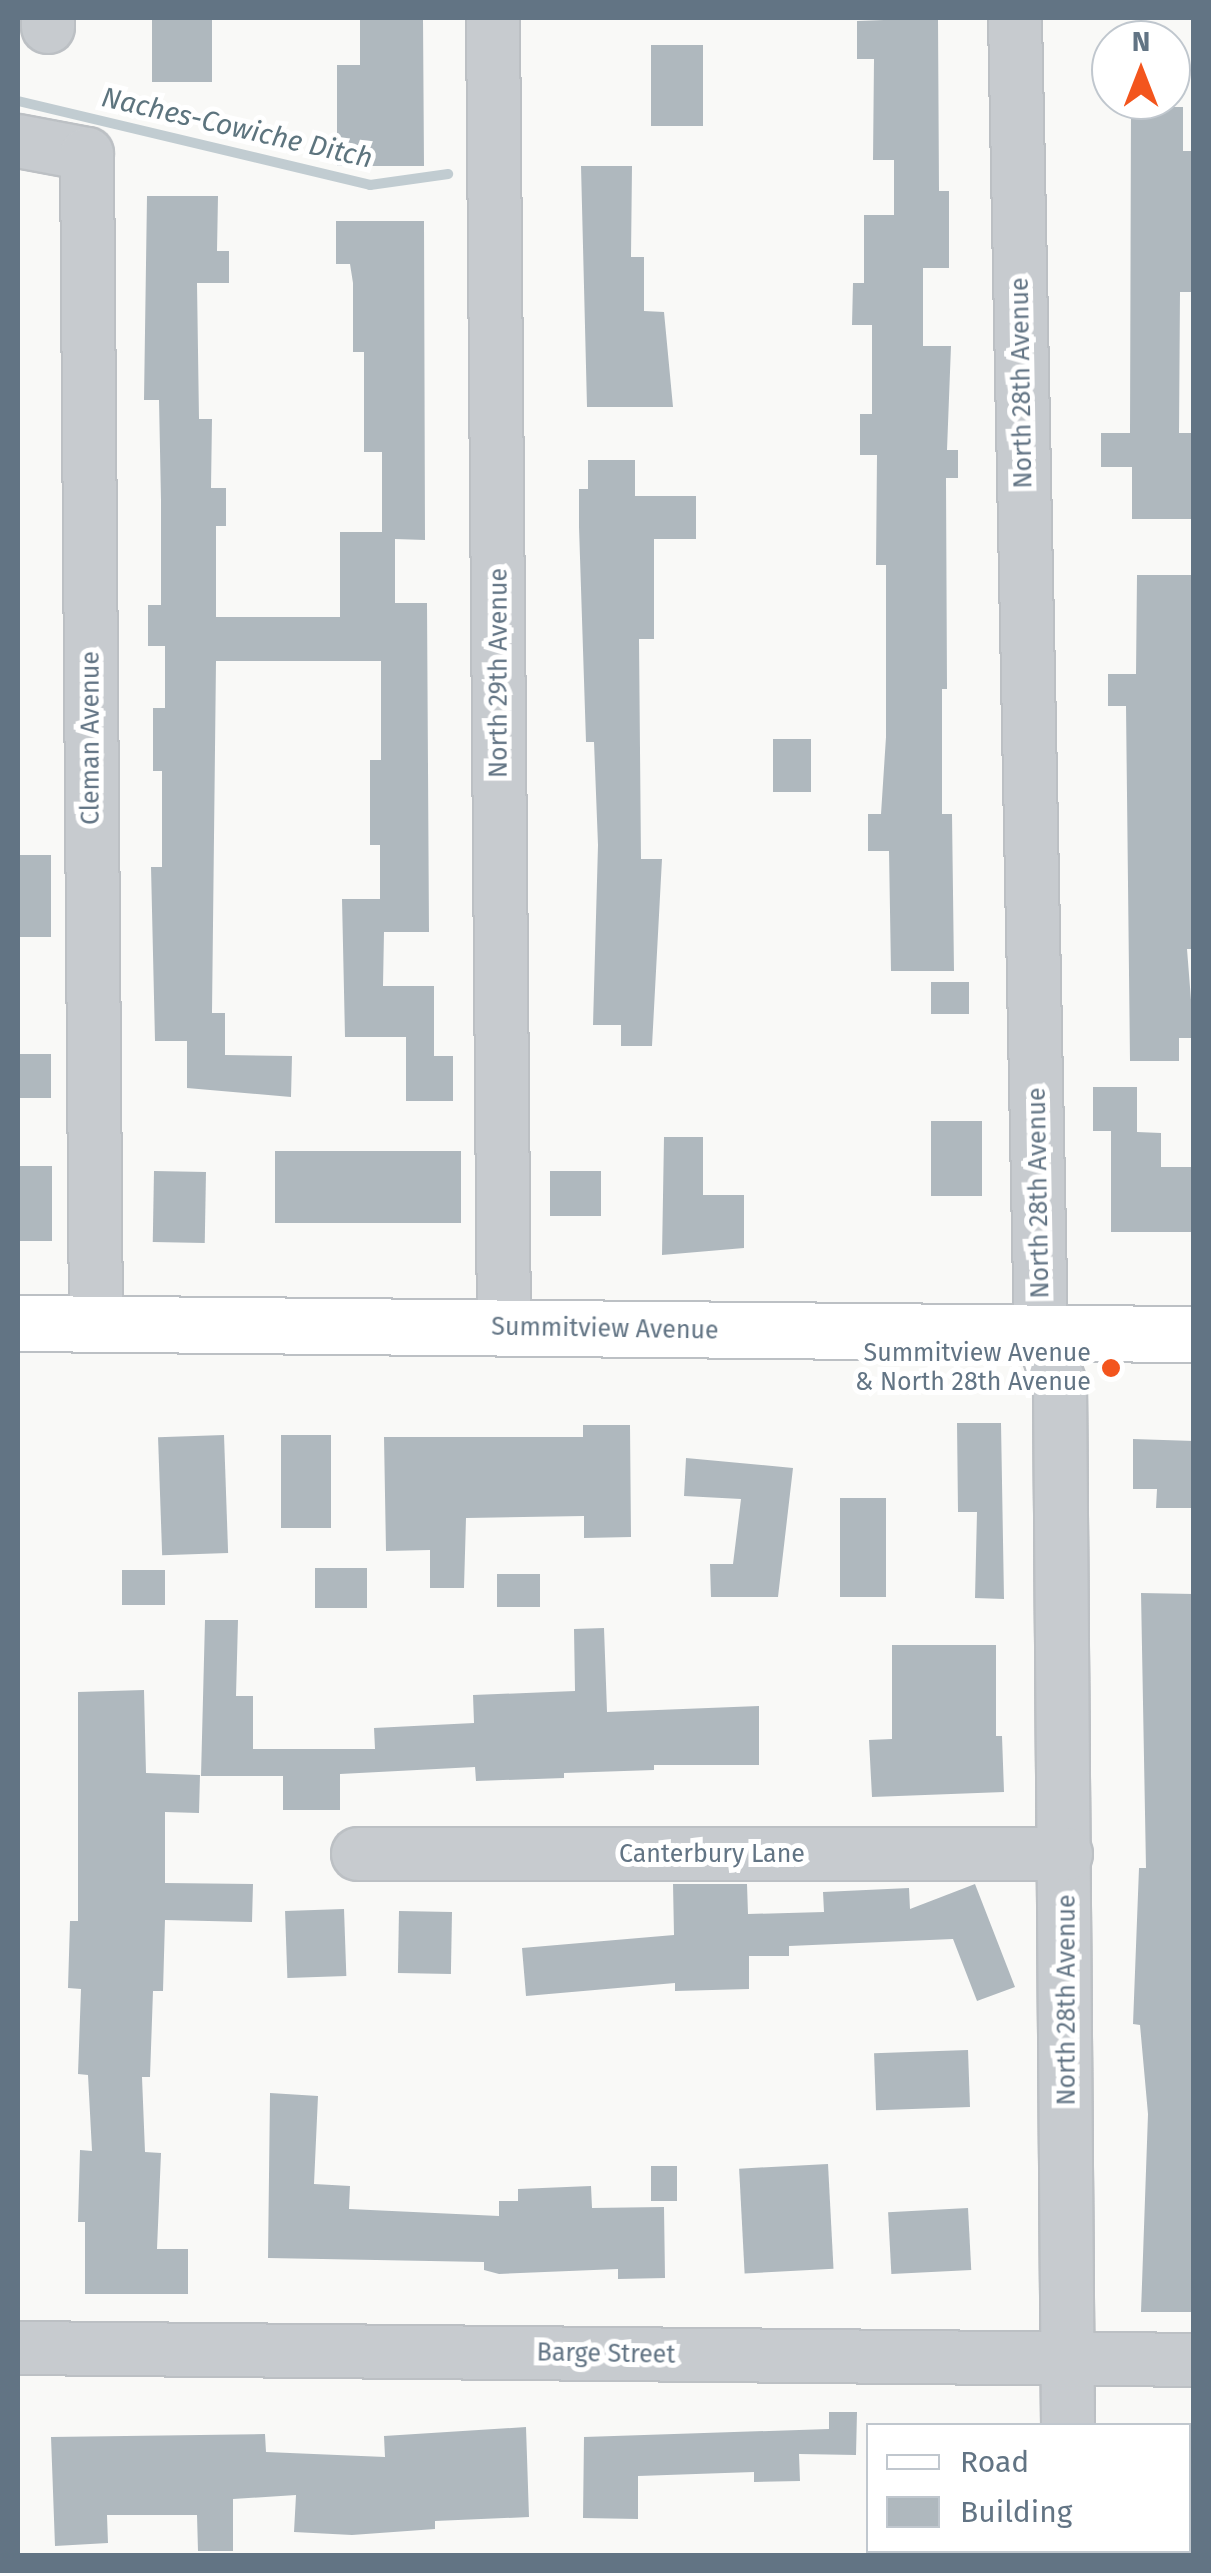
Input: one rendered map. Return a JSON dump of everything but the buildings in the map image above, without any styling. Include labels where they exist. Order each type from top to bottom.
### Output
[{"type":"main road","name":"Summitview Avenue","points":[[18,1322],[1194,1334]]},
{"type":"street","name":"North 29th Avenue","points":[[493,18],[504,1328]]},
{"type":"street","name":"North 28th Avenue","points":[[1015,18],[1042,1333],[1060,1384],[1068,2423]]},
{"type":"street","name":"Cleman Avenue","points":[[18,141],[87,154],[96,1323]]},
{"type":"street","name":"Canterbury Lane","points":[[358,1854],[1066,1854]]},
{"type":"street","name":"Barge Street","points":[[18,2348],[1194,2360]]},
{"type":"waterway","name":"Naches-Cowiche Ditch","points":[[18,101],[370,185],[448,174]]},
{"type":"place","name":"Summitview Avenue & North 28th Avenue","points":[[1111,1368]]}]
